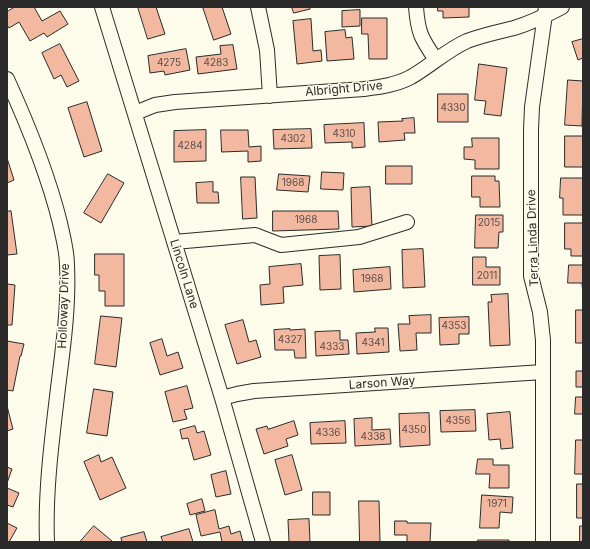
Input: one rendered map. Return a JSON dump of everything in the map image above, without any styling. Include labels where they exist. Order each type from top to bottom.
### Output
[{"type":"street","name":"Lincoln Lane","points":[[102,7],[222,398],[263,542]]},
{"type":"street","points":[[258,7],[267,50],[270,96]]},
{"type":"street","points":[[416,7],[417,25],[421,37],[436,60]]},
{"type":"street","name":"Albright Drive","points":[[135,112],[155,105],[175,102],[382,87],[410,77],[466,42],[516,27],[545,11],[562,7]]},
{"type":"street","name":"Terra Linda Drive","points":[[543,542],[542,331],[531,276],[531,130],[532,107],[545,11]]},
{"type":"street","name":"Holloway Drive","points":[[7,79],[22,112],[54,198],[63,236],[67,264],[67,302],[64,343],[49,466],[47,542]]},
{"type":"street","points":[[174,242],[255,235],[281,245],[359,237],[407,222]]},
{"type":"street","name":"Larson Way","points":[[222,398],[254,391],[543,372]]},
{"type":"building","points":[[15,7],[34,7],[42,21],[60,11],[68,24],[47,37],[44,33],[30,41],[19,22],[9,28],[7,25],[7,12]]},
{"type":"building","points":[[138,7],[156,7],[165,34],[148,39]]},
{"type":"building","points":[[203,7],[222,7],[231,34],[214,40]]},
{"type":"building","points":[[292,7],[310,7],[310,9],[294,13]]},
{"type":"building","points":[[438,7],[469,7],[469,17],[443,18],[443,11],[438,11]]},
{"type":"building","points":[[360,10],[360,26],[342,27],[342,11]]},
{"type":"building","points":[[362,18],[387,18],[387,59],[369,59],[368,34],[362,34]]},
{"type":"building","points":[[311,19],[313,51],[321,50],[322,61],[297,64],[293,21]]},
{"type":"building","points":[[345,30],[346,38],[352,37],[354,59],[327,61],[325,32]]},
{"type":"building","points":[[583,39],[583,58],[578,60],[572,42]]},
{"type":"building","points":[[60,44],[79,81],[67,87],[61,75],[54,79],[42,53]]},
{"type":"building","points":[[233,45],[237,69],[198,74],[196,57],[221,54],[220,46]]},
{"type":"building","points":[[186,49],[190,70],[165,75],[164,71],[150,73],[148,56]]},
{"type":"building","points":[[479,64],[507,68],[501,116],[484,114],[486,101],[475,100]]},
{"type":"building","points":[[568,80],[583,81],[582,126],[565,125]]},
{"type":"building","points":[[438,94],[468,94],[468,122],[438,122]]},
{"type":"building","points":[[87,102],[102,151],[84,157],[68,108]]},
{"type":"building","points":[[414,118],[415,133],[404,133],[405,140],[379,142],[378,122],[403,121],[402,119]]},
{"type":"building","points":[[364,123],[365,147],[352,148],[352,142],[325,143],[324,125]]},
{"type":"building","points":[[311,129],[312,148],[274,149],[273,130]]},
{"type":"building","points":[[206,130],[206,161],[174,162],[174,131]]},
{"type":"building","points":[[221,130],[248,130],[249,147],[261,146],[261,161],[248,162],[248,151],[222,152]]},
{"type":"building","points":[[565,136],[583,136],[583,167],[565,167]]},
{"type":"building","points":[[472,138],[499,138],[499,169],[475,169],[475,160],[464,159],[464,147],[472,147]]},
{"type":"building","points":[[7,158],[14,180],[7,183]]},
{"type":"building","points":[[386,166],[412,166],[412,184],[386,184]]},
{"type":"building","points":[[322,172],[344,173],[343,190],[321,189]]},
{"type":"building","points":[[108,174],[124,183],[101,223],[84,213]]},
{"type":"building","points":[[279,174],[310,176],[308,192],[277,190]]},
{"type":"building","points":[[472,176],[495,176],[495,181],[499,181],[500,207],[480,207],[480,197],[472,197]]},
{"type":"building","points":[[241,177],[255,177],[257,218],[243,219]]},
{"type":"building","points":[[561,178],[583,178],[583,215],[563,215],[563,198],[560,198]]},
{"type":"building","points":[[213,182],[213,192],[218,192],[219,203],[197,203],[196,183]]},
{"type":"building","points":[[370,187],[372,226],[352,227],[351,188]]},
{"type":"building","points":[[11,211],[17,254],[7,255],[7,212]]},
{"type":"building","points":[[273,211],[338,211],[339,229],[273,231]]},
{"type":"building","points":[[476,215],[503,215],[503,232],[499,232],[498,248],[475,248]]},
{"type":"building","points":[[565,223],[583,223],[583,256],[571,256],[571,249],[565,249]]},
{"type":"building","points":[[423,249],[425,287],[403,288],[402,250]]},
{"type":"building","points":[[95,254],[124,254],[124,306],[105,306],[105,291],[99,291],[99,275],[95,275]]},
{"type":"building","points":[[340,255],[341,289],[320,290],[319,256]]},
{"type":"building","points":[[473,257],[486,257],[486,267],[500,267],[500,285],[473,285]]},
{"type":"building","points":[[301,264],[303,285],[283,287],[284,303],[261,305],[260,285],[270,284],[269,267]]},
{"type":"building","points":[[569,265],[583,265],[583,297],[582,283],[568,283]]},
{"type":"building","points":[[390,267],[391,289],[354,292],[353,270]]},
{"type":"building","points":[[7,284],[15,285],[12,325],[7,325]]},
{"type":"building","points":[[508,294],[510,345],[490,346],[488,302],[492,302],[491,295]]},
{"type":"building","points":[[576,310],[583,310],[583,343],[576,343]]},
{"type":"building","points":[[431,315],[431,333],[416,333],[417,350],[400,351],[398,324],[410,324],[409,316]]},
{"type":"building","points":[[101,316],[122,318],[116,367],[95,364]]},
{"type":"building","points":[[469,317],[469,334],[459,334],[459,344],[440,345],[439,318]]},
{"type":"building","points":[[243,320],[249,342],[256,340],[261,357],[237,364],[225,325]]},
{"type":"building","points":[[375,328],[388,328],[389,352],[357,354],[356,333],[375,332]]},
{"type":"building","points":[[305,329],[306,358],[295,358],[294,350],[275,350],[274,330]]},
{"type":"building","points":[[340,331],[340,340],[348,340],[349,354],[316,356],[315,332]]},
{"type":"building","points":[[162,339],[167,356],[178,352],[183,368],[160,375],[150,343]]},
{"type":"building","points":[[7,341],[24,344],[13,391],[7,390]]},
{"type":"building","points":[[583,357],[583,387],[576,387],[576,371],[582,371]]},
{"type":"building","points":[[187,386],[193,408],[184,410],[187,419],[173,422],[165,392]]},
{"type":"building","points":[[94,389],[113,392],[107,436],[87,433]]},
{"type":"building","points":[[576,397],[583,397],[583,414],[575,414]]},
{"type":"building","points":[[7,406],[13,429],[7,431]]},
{"type":"building","points":[[475,410],[476,431],[441,432],[440,411]]},
{"type":"building","points":[[510,412],[513,448],[501,449],[500,439],[489,440],[487,414]]},
{"type":"building","points":[[429,413],[430,445],[400,447],[399,414]]},
{"type":"building","points":[[372,418],[372,430],[390,429],[391,444],[355,446],[354,419]]},
{"type":"building","points":[[294,421],[298,435],[286,439],[288,446],[264,454],[256,429],[267,426],[268,429]]},
{"type":"building","points":[[345,421],[346,443],[311,444],[310,423]]},
{"type":"building","points":[[195,426],[197,433],[204,431],[211,455],[194,460],[188,438],[182,439],[180,430]]},
{"type":"building","points":[[576,440],[583,440],[583,474],[575,474]]},
{"type":"building","points":[[99,455],[101,462],[112,457],[126,488],[100,500],[84,462]]},
{"type":"building","points":[[292,455],[302,490],[285,495],[275,460]]},
{"type":"building","points":[[478,459],[493,459],[493,465],[509,465],[509,488],[489,488],[490,474],[476,474]]},
{"type":"building","points":[[7,467],[12,469],[7,483]]},
{"type":"building","points":[[226,471],[231,494],[216,497],[211,475]]},
{"type":"building","points":[[577,484],[583,484],[583,518],[577,518]]},
{"type":"building","points":[[7,488],[19,493],[13,507],[7,505]]},
{"type":"building","points":[[313,492],[330,492],[330,515],[313,515]]},
{"type":"building","points":[[482,495],[513,497],[512,513],[500,512],[499,528],[480,528]]},
{"type":"building","points":[[202,499],[205,511],[190,515],[187,504]]},
{"type":"building","points":[[359,501],[379,501],[380,542],[360,542]]},
{"type":"building","points":[[215,510],[219,529],[229,526],[231,534],[240,531],[243,542],[222,542],[220,532],[201,536],[196,515]]},
{"type":"building","points":[[309,519],[310,542],[289,542],[288,520]]},
{"type":"building","points":[[395,521],[407,521],[407,523],[431,523],[430,542],[407,542],[407,535],[395,535]]},
{"type":"building","points":[[7,523],[17,528],[9,542],[7,542]]},
{"type":"building","points":[[94,526],[112,541],[80,542]]},
{"type":"building","points":[[580,526],[583,526],[583,542],[580,542]]},
{"type":"building","points":[[189,529],[193,542],[163,542],[161,537]]},
{"type":"building","points":[[144,532],[147,542],[122,542],[121,538]]},
{"type":"building","points":[[478,540],[509,540],[509,542],[478,542]]}]
